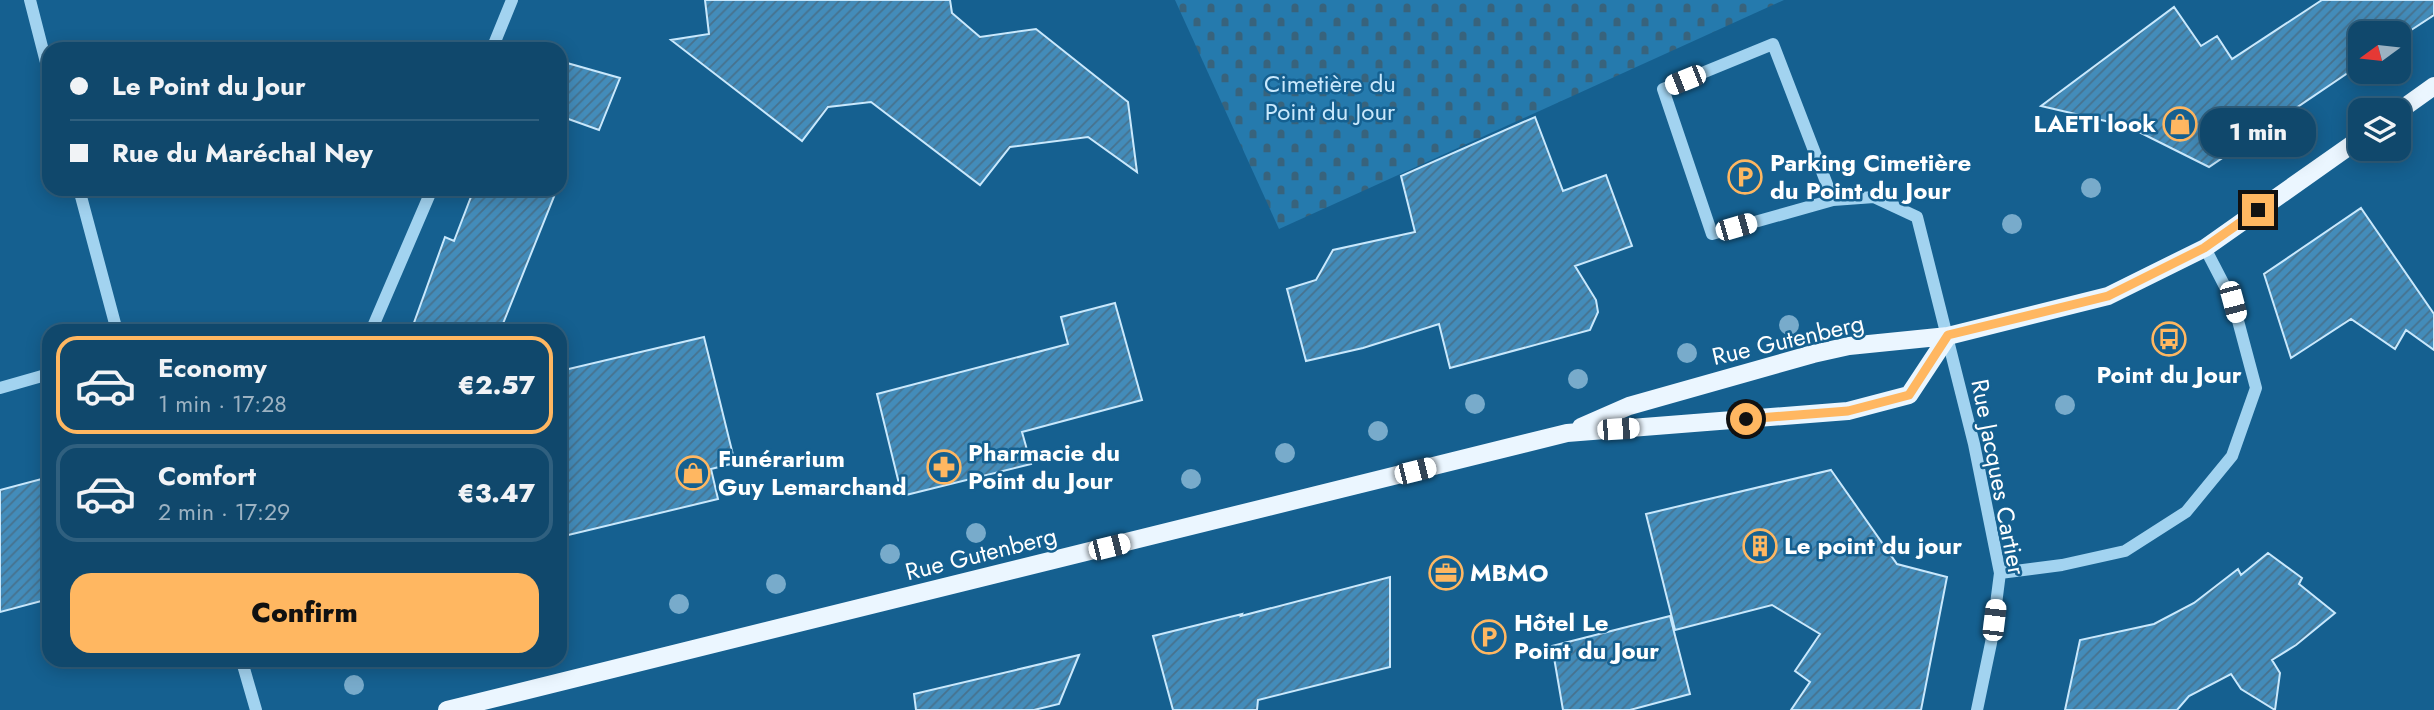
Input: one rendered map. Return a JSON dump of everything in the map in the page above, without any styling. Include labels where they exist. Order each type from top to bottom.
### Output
[{"type":"main road","points":[[2411,102],[2434,86]]},
{"type":"main road","points":[[1948,335],[2108,296],[2204,248],[2348,147]]},
{"type":"main road","name":"Rue Gutenberg","points":[[1567,433],[1629,405],[1813,354],[1849,346],[1948,335]]},
{"type":"main road","name":"Rue Gutenberg","points":[[447,710],[1567,433],[1848,411],[1909,395],[1948,335]]},
{"type":"street","points":[[30,0],[42,47]]},
{"type":"street","points":[[495,42],[512,0]]},
{"type":"street","points":[[1773,44],[1833,200],[1712,234],[1664,89],[1773,44]]},
{"type":"street","points":[[81,196],[115,324]]},
{"type":"street","points":[[374,324],[429,196]]},
{"type":"street","name":"Rue Jacques Cartier","points":[[1833,200],[1874,197],[1917,217],[1974,444],[2000,573],[1992,643],[1977,710]]},
{"type":"street","points":[[2000,573],[2062,565],[2124,551],[2186,512],[2232,456],[2256,388],[2233,302],[2204,248]]},
{"type":"street","points":[[0,388],[42,376]]},
{"type":"street","points":[[244,667],[256,710]]},
{"type":"green space","name":"Cimetière du Point du Jour","points":[[1175,0],[1784,0],[1279,229]]},
{"type":"building","points":[[705,0],[950,0],[952,13],[980,37],[1036,29],[1128,102],[1137,172],[1088,137],[1010,147],[980,185],[871,102],[828,107],[802,141],[671,40],[709,34]]},
{"type":"building","points":[[2322,0],[2434,0],[2434,15],[2412,29],[2412,21],[2348,21],[2348,73],[2209,167],[2127,126],[2041,106],[2174,7],[2201,46],[2217,36],[2232,59]]},
{"type":"building","points":[[567,63],[620,78],[599,130],[567,119]]},
{"type":"building","points":[[1535,117],[1563,191],[1606,175],[1632,246],[1575,266],[1596,300],[1598,312],[1590,330],[1450,368],[1439,324],[1363,348],[1306,361],[1287,289],[1316,280],[1333,250],[1415,232],[1401,176]]},
{"type":"building","points":[[471,196],[554,196],[503,324],[414,324],[445,237],[454,241]]},
{"type":"building","points":[[2361,208],[2434,314],[2434,350],[2406,330],[2395,349],[2351,319],[2291,358],[2264,274]]},
{"type":"building","points":[[1115,303],[1142,400],[1022,432],[1031,464],[902,496],[877,394],[1068,344],[1061,317]]},
{"type":"building","points":[[704,337],[735,463],[711,469],[718,499],[567,535],[567,369]]},
{"type":"building","points":[[1831,470],[1897,564],[1947,577],[1921,710],[1791,710],[1810,682],[1795,671],[1820,634],[1772,605],[1675,630],[1646,514]]},
{"type":"building","points":[[42,479],[42,601],[0,612],[0,490]]},
{"type":"building","points":[[2268,553],[2302,578],[2299,584],[2335,613],[2296,645],[2272,660],[2280,673],[2275,710],[2241,689],[2231,674],[2189,696],[2177,710],[2065,710],[2080,640],[2154,624],[2194,603],[2238,569],[2241,575]]},
{"type":"building","points":[[1390,577],[1390,667],[1258,700],[1257,710],[1173,710],[1153,636]]},
{"type":"building","points":[[1670,616],[1690,694],[1630,710],[1563,710],[1552,646]]},
{"type":"building","points":[[1079,655],[1059,704],[1034,710],[916,710],[914,694]]},
{"type":"place","name":"LAETI look","points":[[2180,124]]},
{"type":"place","name":"Parking Cimetière du Point du Jour","points":[[1745,177]]},
{"type":"place","name":"Point du Jour","points":[[2169,339]]},
{"type":"place","name":"Pharmacie du Point du Jour","points":[[944,467]]},
{"type":"place","name":"Funérarium Guy Lemarchand","points":[[693,473]]},
{"type":"place","name":"Le point du jour","points":[[1760,546]]},
{"type":"place","name":"MBMO","points":[[1446,573]]},
{"type":"place","name":"Hôtel Le Point du Jour","points":[[1489,637]]},
{"type":"route","points":[[1746,419],[1848,411],[1909,395],[1948,335],[2108,296],[2204,248],[2258,210]]}]
